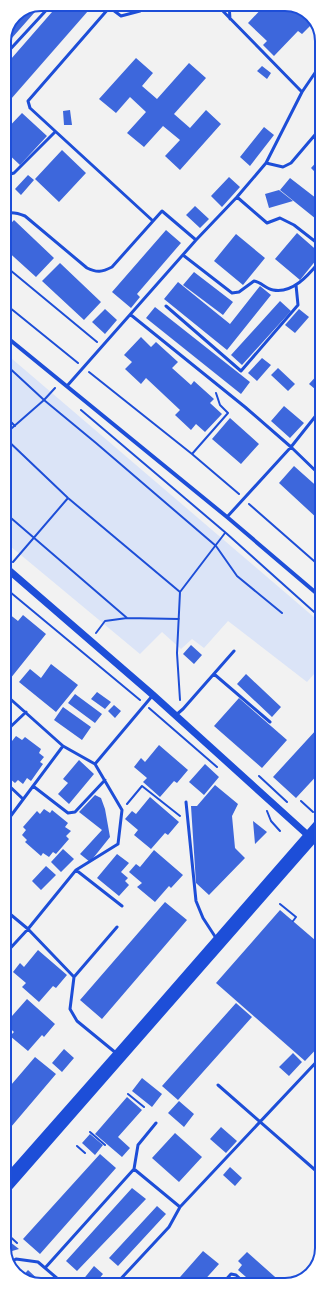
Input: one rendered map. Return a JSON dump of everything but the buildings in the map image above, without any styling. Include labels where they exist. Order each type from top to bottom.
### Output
[{"type":"main road","points":[[11,1184],[120,1056],[310,838],[315,830]]},
{"type":"main road","points":[[11,1174],[120,1056],[217,939],[315,834]]},
{"type":"street","points":[[11,341],[315,592]]},
{"type":"street","points":[[11,572],[153,695],[315,842]]},
{"type":"lane","points":[[11,48],[46,11]]},
{"type":"lane","points":[[106,11],[28,101],[30,108],[153,221]]},
{"type":"lane","points":[[114,11],[121,16],[141,11]]},
{"type":"lane","points":[[223,11],[302,92]]},
{"type":"lane","points":[[229,11],[230,19]]},
{"type":"lane","points":[[67,386],[266,163],[302,92],[315,73]]},
{"type":"lane","points":[[11,174],[14,173],[55,132]]},
{"type":"lane","points":[[266,163],[283,167],[291,163],[314,136]]},
{"type":"lane","points":[[237,197],[267,223],[280,218],[294,225],[315,241]]},
{"type":"lane","points":[[11,212],[25,216],[87,268],[95,272],[103,271],[112,267],[162,211],[196,240]]},
{"type":"lane","points":[[183,255],[232,293],[239,292],[254,281],[272,290],[296,286],[315,267]]},
{"type":"lane","points":[[166,306],[241,371],[298,305],[296,286]]},
{"type":"lane","points":[[131,315],[212,380],[291,447],[315,470]]},
{"type":"lane","points":[[227,518],[291,447],[315,417]]},
{"type":"lane","points":[[176,716],[184,709],[234,650]]},
{"type":"lane","points":[[214,674],[270,722]]},
{"type":"lane","points":[[95,764],[153,695]]},
{"type":"lane","points":[[11,699],[63,746],[95,764],[122,810],[118,844],[76,870],[28,929],[11,947]]},
{"type":"lane","points":[[11,726],[26,712]]},
{"type":"lane","points":[[11,815],[63,746]]},
{"type":"lane","points":[[33,786],[68,813],[71,813],[75,812],[105,780]]},
{"type":"lane","points":[[11,788],[23,799]]},
{"type":"lane","points":[[186,802],[196,901],[203,918],[217,939]]},
{"type":"lane","points":[[76,870],[122,906]]},
{"type":"lane","points":[[11,915],[28,929],[74,977]]},
{"type":"lane","points":[[118,927],[74,977],[70,1009],[77,1021],[120,1056]]},
{"type":"lane","points":[[122,1278],[169,1227],[180,1207],[261,1123],[315,1064]]},
{"type":"lane","points":[[218,1085],[315,1170]]},
{"type":"lane","points":[[45,1268],[134,1169],[138,1145],[156,1123]]},
{"type":"lane","points":[[134,1169],[180,1207]]},
{"type":"lane","points":[[14,1260],[16,1259],[38,1262],[57,1278]]},
{"type":"lane","points":[[227,1278],[231,1274],[236,1275],[239,1278]]},
{"type":"path","points":[[11,271],[103,347]]},
{"type":"path","points":[[11,309],[192,454],[315,562]]},
{"type":"path","points":[[11,369],[44,400],[216,546],[237,576],[282,612]]},
{"type":"path","points":[[192,454],[228,413],[220,405],[212,380]]},
{"type":"path","points":[[11,430],[55,388]]},
{"type":"path","points":[[80,408],[226,533],[315,613]]},
{"type":"path","points":[[11,422],[15,426]]},
{"type":"path","points":[[11,443],[68,498],[180,592]]},
{"type":"path","points":[[13,562],[68,498]]},
{"type":"path","points":[[11,518],[127,618]]},
{"type":"path","points":[[180,706],[177,653],[180,592],[226,533]]},
{"type":"path","points":[[96,632],[105,621],[127,618],[179,619]]},
{"type":"path","points":[[122,810],[142,786],[185,820]]},
{"type":"path","points":[[301,801],[313,812]]},
{"type":"path","points":[[271,821],[280,831]]},
{"type":"path","points":[[280,904],[296,917],[293,921]]},
{"type":"path","points":[[128,1094],[144,1107]]},
{"type":"path","points":[[90,1132],[105,1145]]},
{"type":"path","points":[[77,1146],[85,1153]]},
{"type":"path","points":[[11,1237],[17,1242]]},
{"type":"shaded area","points":[[11,358],[315,618],[315,673],[307,682],[228,621],[204,648],[192,639],[181,649],[162,632],[140,654],[11,547]]}]
